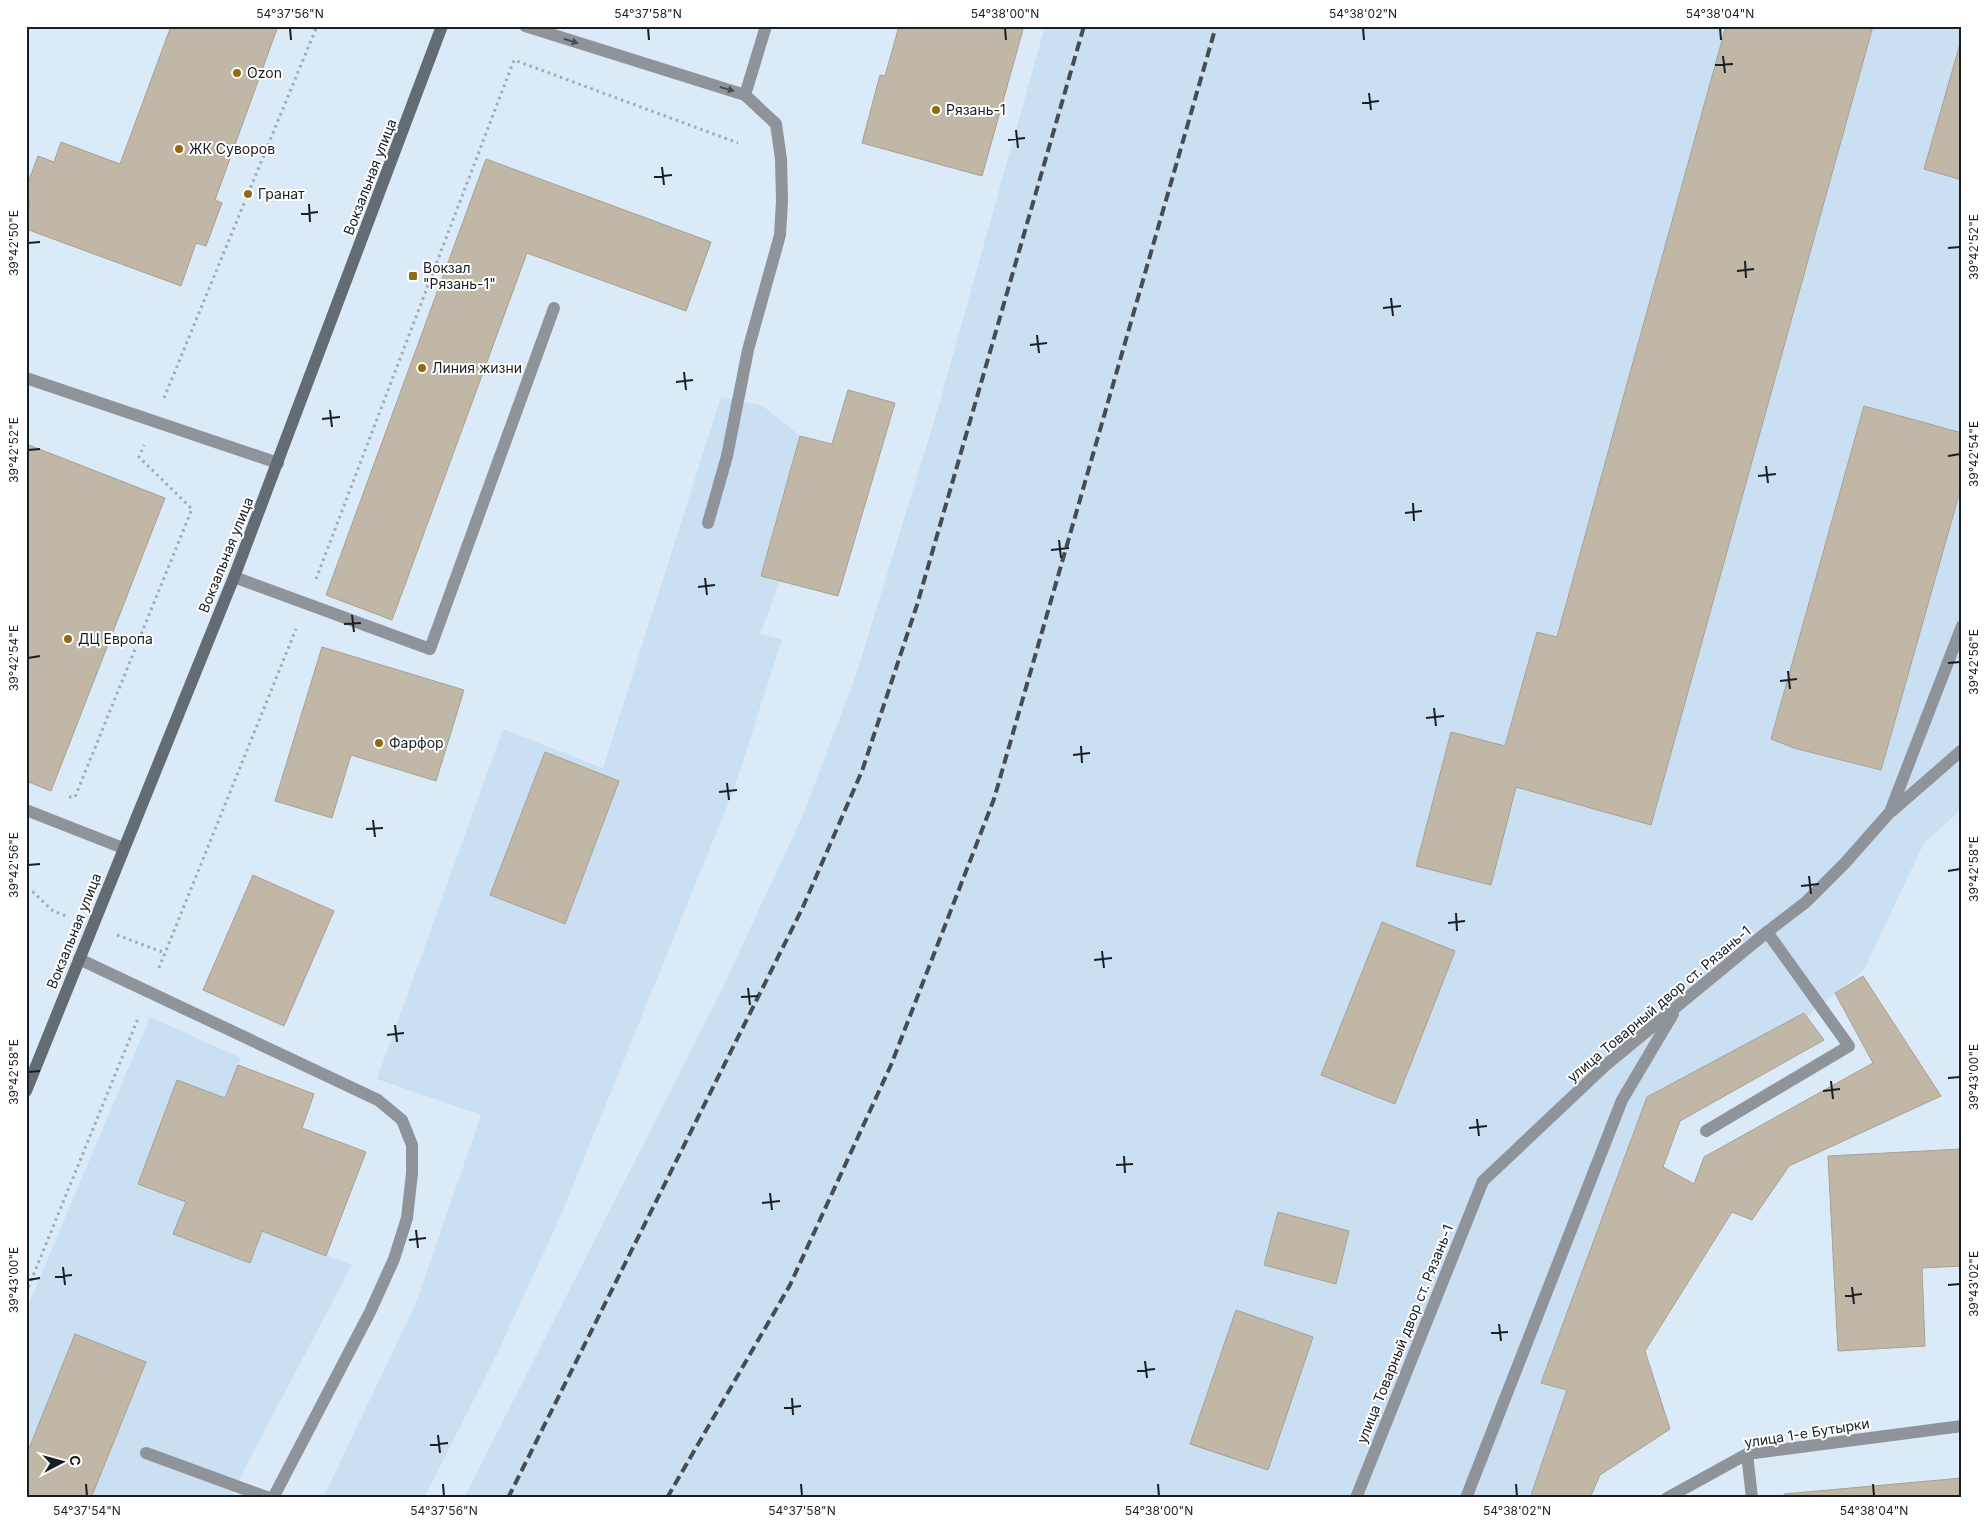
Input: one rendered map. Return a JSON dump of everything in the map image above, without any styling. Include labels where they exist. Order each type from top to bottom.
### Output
[{"type":"main road","name":"Вокзальная улица","points":[[26,1091],[234,576],[442,26]]},
{"type":"street","points":[[525,26],[746,95],[776,124],[781,159],[782,210],[780,235],[748,350],[727,456],[708,523]]},
{"type":"street","points":[[746,95],[766,26]]},
{"type":"street","points":[[234,576],[430,649],[554,308]]},
{"type":"street","points":[[26,378],[278,463]]},
{"type":"street","name":"улица Товарный двор ст. Рязань-1","points":[[1356,1498],[1483,1181],[1607,1064],[1806,902],[1845,863],[1890,812],[1962,626]]},
{"type":"street","points":[[1890,812],[1962,750]]},
{"type":"street","points":[[26,810],[123,848]]},
{"type":"street","points":[[1706,1131],[1849,1046],[1767,932]]},
{"type":"street","points":[[79,959],[378,1100],[402,1120],[412,1145],[412,1173],[407,1218],[394,1259],[370,1312],[271,1498],[146,1453]]},
{"type":"street","points":[[1466,1498],[1622,1100],[1678,1005]]},
{"type":"street","name":"улица 1-е Бутырки","points":[[1667,1498],[1747,1454],[1962,1426]]},
{"type":"street","points":[[1747,1454],[1752,1498]]},
{"type":"shaded area","points":[[1045,26],[1962,26],[1962,809],[1924,843],[1864,970],[1656,1139],[1558,1498],[464,1498],[723,987],[803,815],[857,672],[939,405]]},
{"type":"shaded area","points":[[721,397],[763,406],[800,436],[780,581],[760,634],[782,639],[734,789],[561,1215],[497,1354],[424,1498],[323,1498],[416,1303],[481,1115],[377,1079],[503,729],[603,768]]},
{"type":"shaded area","points":[[150,1017],[241,1058],[238,1065],[314,1094],[302,1128],[366,1152],[326,1255],[352,1265],[231,1498],[26,1498],[26,1310]]},
{"type":"building","name":"ЖК Суворов","points":[[171,26],[278,26],[215,200],[222,203],[206,246],[196,243],[181,286],[26,229],[26,211],[30,202],[26,200],[26,188],[38,156],[54,162],[61,142],[120,164]]},
{"type":"building","name":"Рязань-1","points":[[899,26],[1024,26],[982,176],[862,143],[880,75],[885,76]]},
{"type":"building","points":[[1726,26],[1873,26],[1651,825],[1516,787],[1491,885],[1416,866],[1451,732],[1505,746],[1537,632],[1557,637]]},
{"type":"building","points":[[1962,37],[1962,180],[1924,169]]},
{"type":"building","points":[[486,159],[711,242],[686,311],[527,253],[392,620],[326,595]]},
{"type":"building","points":[[848,390],[895,403],[838,596],[761,576],[800,436],[832,444]]},
{"type":"building","points":[[1864,406],[1962,433],[1962,484],[1881,770],[1794,748],[1771,739]]},
{"type":"building","name":"ДЦ Европа","points":[[26,444],[165,498],[51,791],[26,781]]},
{"type":"building","points":[[322,647],[464,690],[436,781],[351,755],[332,818],[275,801]]},
{"type":"building","points":[[545,752],[619,781],[565,924],[490,895]]},
{"type":"building","points":[[253,875],[334,911],[284,1026],[203,990]]},
{"type":"building","points":[[1382,922],[1455,951],[1395,1104],[1321,1075]]},
{"type":"building","points":[[1863,976],[1941,1096],[1789,1166],[1752,1220],[1732,1212],[1645,1351],[1670,1429],[1600,1475],[1590,1498],[1530,1498],[1567,1390],[1541,1383],[1647,1097],[1804,1013],[1824,1040],[1680,1121],[1663,1167],[1694,1184],[1704,1157],[1873,1063],[1835,993]]},
{"type":"building","points":[[238,1065],[314,1094],[302,1128],[366,1152],[326,1256],[262,1231],[250,1263],[173,1234],[186,1202],[138,1184],[177,1080],[225,1098]]},
{"type":"building","points":[[1962,1149],[1962,1266],[1922,1268],[1925,1346],[1838,1351],[1828,1156]]},
{"type":"building","points":[[1278,1212],[1349,1231],[1336,1284],[1264,1265]]},
{"type":"building","points":[[1236,1310],[1313,1337],[1268,1470],[1190,1444]]},
{"type":"building","points":[[75,1334],[146,1362],[91,1498],[26,1498],[26,1456]]},
{"type":"building","points":[[1962,1478],[1962,1498],[1785,1498],[1784,1494]]},
{"type":"railway","points":[[508,1498],[802,909],[862,771],[917,605],[1084,26]]},
{"type":"railway","points":[[667,1498],[790,1285],[891,1065],[994,799],[1216,26]]},
{"type":"place","name":"Ozon","points":[[237,73]]},
{"type":"place","name":"Рязань-1","points":[[936,110]]},
{"type":"place","name":"ЖК Суворов","points":[[179,149]]},
{"type":"place","name":"Гранат","points":[[248,194]]},
{"type":"place","name":"Вокзал \"Рязань-1\"","points":[[413,276]]},
{"type":"place","name":"Линия жизни","points":[[422,368]]},
{"type":"place","name":"ДЦ Европа","points":[[68,639]]},
{"type":"place","name":"Фарфор","points":[[379,743]]}]
